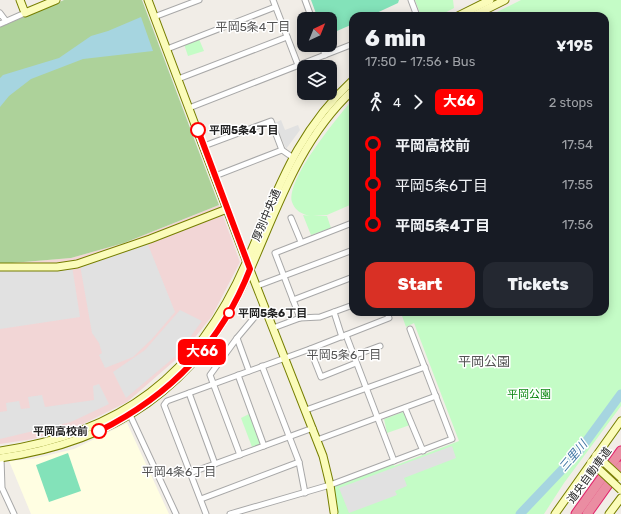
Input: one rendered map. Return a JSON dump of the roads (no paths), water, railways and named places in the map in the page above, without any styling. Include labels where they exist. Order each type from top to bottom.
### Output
[{"type":"highway","name":"道央自動車道","points":[[576,514],[621,451]]},
{"type":"highway","name":"道央自動車道","points":[[587,514],[621,466]]},
{"type":"main road","points":[[20,0],[25,13],[56,0]]},
{"type":"main road","points":[[148,0],[247,262],[313,428],[330,485],[334,513]]},
{"type":"main road","points":[[466,12],[490,0]]},
{"type":"main road","points":[[481,12],[505,0]]},
{"type":"main road","name":"厚別中央通","points":[[0,456],[55,441],[84,431],[119,413],[155,389],[191,354],[206,335],[229,298],[247,262],[292,157],[318,117],[349,84]]},
{"type":"main road","name":"厚別中央通","points":[[0,456],[52,449],[84,438],[130,415],[165,390],[195,360],[221,326],[250,269],[283,194],[306,147],[324,121],[349,94]]},
{"type":"main road","points":[[0,267],[57,267],[77,264],[150,239],[227,208]]},
{"type":"main road","points":[[555,514],[621,421]]},
{"type":"main road","points":[[596,455],[621,478]]},
{"type":"main road","points":[[591,462],[621,490]]},
{"type":"main road","points":[[609,514],[621,498]]},
{"type":"street","points":[[154,17],[199,0]]},
{"type":"street","points":[[273,0],[297,62]]},
{"type":"street","points":[[305,0],[309,12]]},
{"type":"street","points":[[411,0],[414,12]]},
{"type":"street","points":[[167,49],[276,7]]},
{"type":"street","points":[[0,13],[6,21]]},
{"type":"street","points":[[0,24],[25,13]]},
{"type":"street","points":[[178,79],[287,36]]},
{"type":"street","points":[[312,60],[349,46]]},
{"type":"street","points":[[189,108],[297,65]]},
{"type":"street","points":[[204,146],[271,121],[282,150],[292,157]]},
{"type":"street","points":[[215,176],[282,150]]},
{"type":"street","points":[[292,218],[301,242]]},
{"type":"street","points":[[300,318],[275,253],[349,224]]},
{"type":"street","points":[[257,286],[349,252]]},
{"type":"street","points":[[293,300],[349,279]]},
{"type":"street","points":[[240,455],[210,375],[237,338],[264,306]]},
{"type":"street","points":[[273,328],[300,318],[320,317],[349,306]]},
{"type":"street","points":[[334,312],[356,363],[394,461]]},
{"type":"street","points":[[206,514],[164,405],[167,401],[344,336],[389,318],[388,316]]},
{"type":"street","points":[[230,514],[330,485],[423,451],[452,438],[410,328]]},
{"type":"street","points":[[237,338],[250,371]]},
{"type":"street","points":[[353,356],[380,346]]},
{"type":"street","points":[[310,349],[321,377],[356,363]]},
{"type":"street","points":[[262,366],[299,462],[305,492]]},
{"type":"street","points":[[306,410],[425,367]]},
{"type":"street","points":[[238,375],[264,446]]},
{"type":"street","points":[[189,393],[215,464]]},
{"type":"street","points":[[317,440],[436,396]]},
{"type":"street","points":[[405,408],[423,451]]},
{"type":"street","points":[[130,415],[176,514]]},
{"type":"street","points":[[190,473],[313,428]]},
{"type":"street","points":[[0,456],[1,489],[14,514]]},
{"type":"street","points":[[201,499],[299,462]]},
{"type":"water","points":[[141,17],[153,51],[83,59],[31,79],[9,96],[0,107],[0,78],[3,75],[59,58],[91,36],[108,31]]},
{"type":"waterway","name":"三里川","points":[[520,514],[577,454],[621,394]]},
{"type":"place","name":"平岡5条4丁目","points":[[198,130]]},
{"type":"place","name":"平岡5条6丁目","points":[[229,313]]},
{"type":"place","name":"平岡高校前","points":[[99,431]]},
{"type":"district","name":"平岡5条4丁目","points":[[253,27]]},
{"type":"district","name":"平岡5条6丁目","points":[[344,355]]},
{"type":"district","name":"平岡公園","points":[[484,361]]},
{"type":"district","name":"平岡4条6丁目","points":[[179,472]]}]
